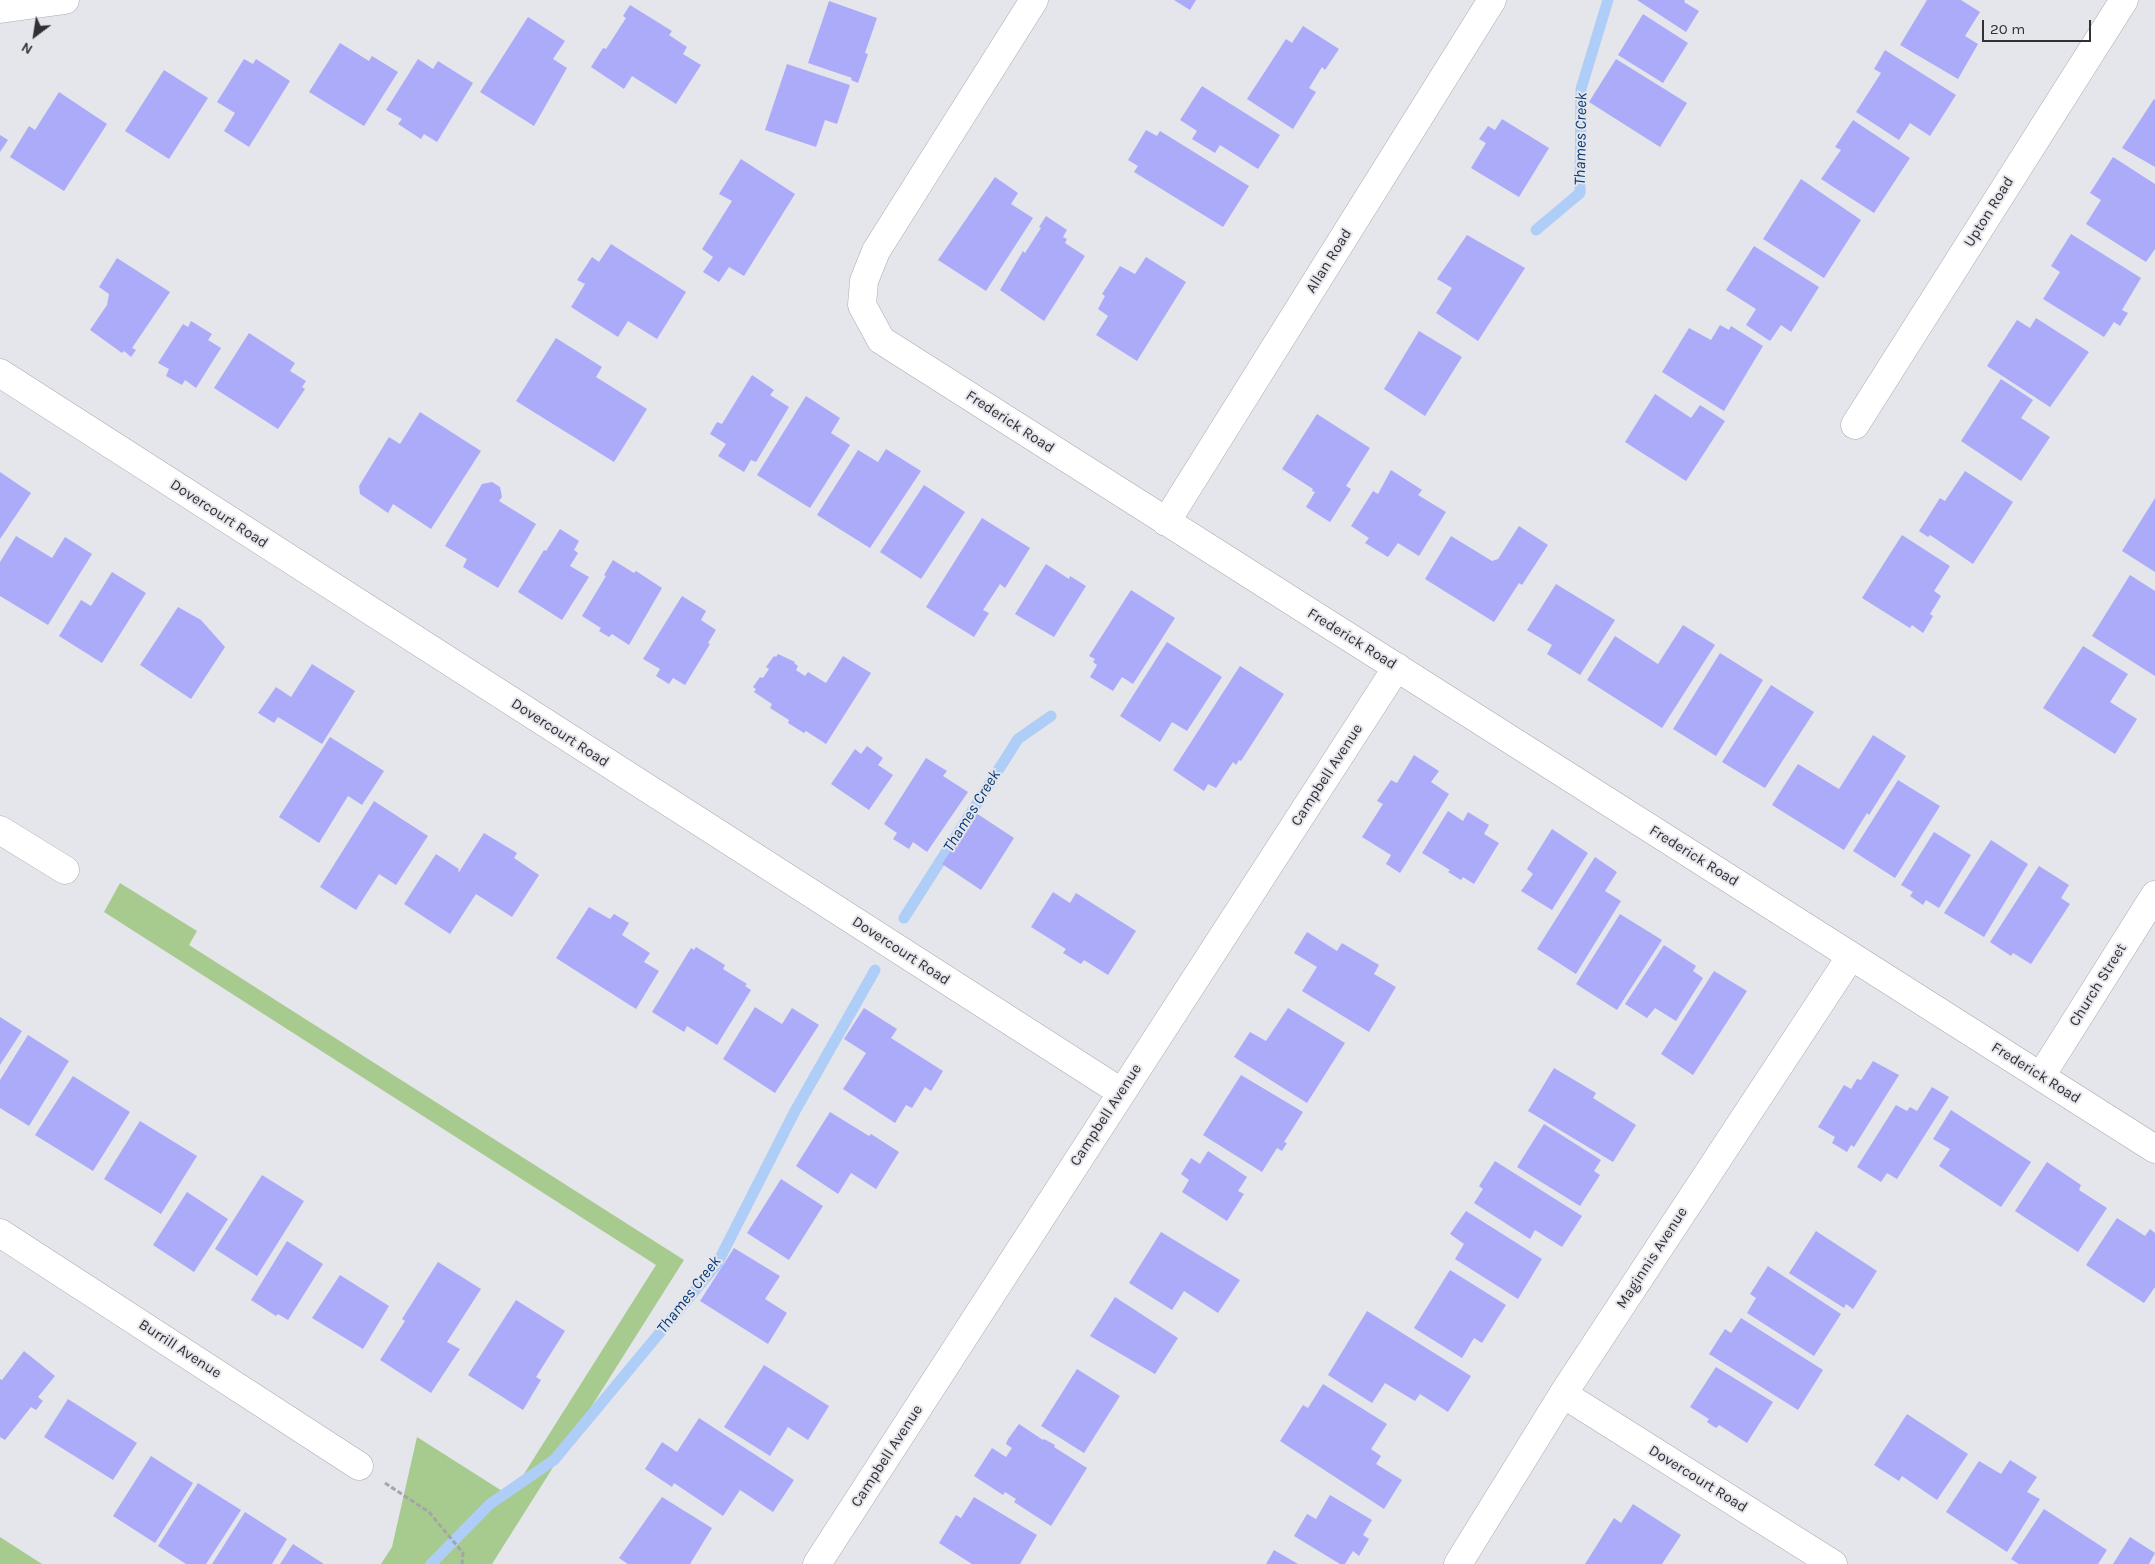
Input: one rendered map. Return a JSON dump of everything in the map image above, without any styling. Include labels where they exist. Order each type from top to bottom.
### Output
[{"type":"street","points":[[0,9],[65,0]]},
{"type":"street","name":"Frederick Road","points":[[1034,0],[876,252],[864,281],[862,305],[881,340],[2155,1149]]},
{"type":"street","name":"Allan Road","points":[[1166,522],[1492,0]]},
{"type":"street","name":"Upton Road","points":[[1854,425],[2124,0]]},
{"type":"street","name":"Dovercourt Road","points":[[0,374],[1121,1092]]},
{"type":"street","name":"Campbell Avenue","points":[[817,1564],[1397,667]]},
{"type":"street","points":[[0,830],[65,870]]},
{"type":"street","name":"Church Street","points":[[2041,1076],[2155,894]]},
{"type":"street","name":"Maginnis Avenue","points":[[1458,1564],[1563,1394],[1851,956]]},
{"type":"street","name":"Burrill Avenue","points":[[0,1234],[168,1340],[359,1466]]},
{"type":"street","name":"Dovercourt Road","points":[[1563,1394],[1833,1564]]},
{"type":"path","points":[[359,1466],[429,1512],[463,1553],[462,1564]]},
{"type":"green space","points":[[120,883],[197,931],[189,945],[684,1260],[492,1564],[381,1564],[392,1547],[417,1437],[510,1496],[656,1265],[104,912]]},
{"type":"green space","points":[[0,1537],[42,1564],[0,1564]]},
{"type":"building","points":[[1174,0],[1196,0],[1190,10]]},
{"type":"building","points":[[1637,0],[1685,0],[1684,2],[1699,11],[1686,32]]},
{"type":"building","points":[[1927,0],[1961,0],[1980,12],[1965,36],[1978,44],[1958,79],[1900,45]]},
{"type":"building","points":[[829,1],[877,18],[865,53],[868,54],[858,83],[851,80],[852,78],[808,63]]},
{"type":"building","points":[[630,5],[672,31],[669,35],[687,47],[683,54],[701,65],[676,104],[632,76],[624,89],[591,67],[603,48],[606,49],[626,18],[623,16]]},
{"type":"building","points":[[1643,14],[1688,43],[1663,83],[1618,55]]},
{"type":"building","points":[[528,17],[565,41],[553,59],[567,68],[534,126],[480,92]]},
{"type":"building","points":[[1303,26],[1339,49],[1325,70],[1322,67],[1309,88],[1316,92],[1293,129],[1247,99],[1286,39],[1292,43]]},
{"type":"building","points":[[340,43],[369,61],[372,56],[398,72],[364,126],[309,92]]},
{"type":"building","points":[[1885,50],[1956,95],[1930,136],[1910,123],[1899,140],[1856,112],[1881,73],[1874,69]]},
{"type":"building","points":[[244,59],[253,64],[256,59],[290,81],[249,147],[224,131],[235,113],[217,102]]},
{"type":"building","points":[[418,59],[433,69],[438,61],[473,83],[437,142],[424,134],[421,139],[398,124],[402,119],[386,110]]},
{"type":"building","points":[[1616,59],[1687,103],[1660,147],[1589,102]]},
{"type":"building","points":[[787,64],[850,85],[837,124],[825,120],[816,147],[765,130]]},
{"type":"building","points":[[164,70],[208,98],[169,159],[125,131]]},
{"type":"building","points":[[1202,86],[1280,135],[1258,169],[1220,145],[1215,153],[1192,139],[1197,131],[1180,120]]},
{"type":"building","points":[[59,92],[107,124],[64,191],[10,157],[29,126],[35,130]]},
{"type":"building","points":[[2155,100],[2155,167],[2122,148]]},
{"type":"building","points":[[1502,119],[1549,148],[1519,197],[1471,168],[1486,143],[1479,139],[1488,126],[1495,130]]},
{"type":"building","points":[[1853,120],[1910,158],[1874,213],[1821,179],[1841,150],[1835,147]]},
{"type":"building","points":[[1146,130],[1157,136],[1160,131],[1249,186],[1223,227],[1134,172],[1138,166],[1128,160]]},
{"type":"building","points":[[0,135],[8,140],[0,152]]},
{"type":"building","points":[[2113,157],[2155,184],[2155,249],[2146,262],[2086,224],[2101,200],[2090,193]]},
{"type":"building","points":[[741,159],[795,194],[744,276],[729,267],[719,282],[703,272],[713,257],[702,249],[732,201],[719,194]]},
{"type":"building","points":[[995,177],[1018,193],[1011,204],[1033,218],[986,291],[938,260]]},
{"type":"building","points":[[1801,179],[1861,220],[1824,278],[1763,239]]},
{"type":"building","points":[[1046,216],[1067,230],[1063,237],[1067,239],[1065,243],[1085,256],[1044,321],[1000,290],[1023,251],[1025,253],[1041,228],[1039,227]]},
{"type":"building","points":[[2071,234],[2141,278],[2122,310],[2128,313],[2120,326],[2114,322],[2104,337],[2043,299],[2060,272],[2051,266]]},
{"type":"building","points":[[1467,235],[1525,268],[1478,341],[1436,313],[1452,288],[1437,279]]},
{"type":"building","points":[[611,244],[686,292],[657,339],[628,321],[618,337],[571,307],[585,284],[577,280],[592,257],[599,262]]},
{"type":"building","points":[[1754,246],[1819,287],[1791,332],[1781,325],[1770,341],[1746,325],[1756,309],[1726,290]]},
{"type":"building","points":[[1146,257],[1186,282],[1137,361],[1096,335],[1108,316],[1098,309],[1105,296],[1102,294],[1120,266],[1135,274]]},
{"type":"building","points":[[117,258],[170,292],[132,348],[136,350],[131,357],[124,351],[122,353],[90,330],[107,305],[109,294],[99,287]]},
{"type":"building","points":[[2036,318],[2089,352],[2050,407],[1987,366],[2017,320],[2030,328]]},
{"type":"building","points":[[191,321],[212,334],[208,340],[221,348],[196,388],[185,380],[182,385],[166,376],[169,369],[158,363],[183,324],[188,327]]},
{"type":"building","points":[[1720,325],[1729,330],[1731,326],[1763,346],[1724,411],[1662,372],[1689,328],[1711,340]]},
{"type":"building","points":[[1419,331],[1462,357],[1425,416],[1384,389]]},
{"type":"building","points":[[249,333],[295,363],[290,371],[306,381],[302,387],[305,389],[278,429],[214,388]]},
{"type":"building","points":[[556,338],[602,367],[596,377],[647,409],[614,462],[516,401]]},
{"type":"building","points":[[752,375],[774,390],[770,395],[789,407],[756,462],[751,460],[744,472],[718,456],[726,444],[710,434],[717,422],[722,424]]},
{"type":"building","points":[[2001,379],[2033,400],[2021,418],[2050,437],[2021,481],[1961,441]]},
{"type":"building","points":[[1655,394],[1691,418],[1700,405],[1725,421],[1686,481],[1625,442]]},
{"type":"building","points":[[806,396],[840,418],[831,433],[850,445],[810,508],[757,475]]},
{"type":"building","points":[[420,412],[481,451],[431,529],[393,504],[388,513],[360,494],[359,486],[389,437],[400,444]]},
{"type":"building","points":[[1317,414],[1370,448],[1346,486],[1351,489],[1330,522],[1306,507],[1315,492],[1312,491],[1313,489],[1282,469]]},
{"type":"building","points":[[886,449],[921,471],[870,548],[817,515],[858,450],[878,462]]},
{"type":"building","points":[[1391,470],[1422,490],[1418,495],[1446,512],[1419,556],[1398,543],[1388,557],[1365,543],[1369,538],[1351,526],[1373,491],[1378,494]]},
{"type":"building","points":[[1965,471],[2013,502],[1973,564],[1930,535],[1928,537],[1919,531],[1940,498],[1945,501]]},
{"type":"building","points":[[0,472],[31,493],[0,539]]},
{"type":"building","points":[[492,482],[500,487],[502,497],[499,501],[536,524],[498,588],[463,567],[467,559],[445,546],[482,484]]},
{"type":"building","points":[[924,485],[965,512],[921,579],[880,552]]},
{"type":"building","points":[[2155,498],[2155,572],[2122,551]]},
{"type":"building","points":[[982,518],[1030,548],[1005,588],[1000,584],[983,610],[989,613],[974,637],[926,607]]},
{"type":"building","points":[[1519,526],[1548,545],[1522,585],[1519,583],[1494,622],[1425,579],[1451,536],[1492,561],[1498,559]]},
{"type":"building","points":[[560,529],[579,541],[574,550],[578,553],[570,566],[589,577],[562,620],[518,592],[544,550],[546,551]]},
{"type":"building","points":[[1902,535],[1950,566],[1934,591],[1941,596],[1930,614],[1933,616],[1923,633],[1912,625],[1910,628],[1862,598]]},
{"type":"building","points":[[16,536],[52,558],[65,537],[92,554],[48,625],[0,596],[0,562]]},
{"type":"building","points":[[613,560],[634,573],[636,571],[662,588],[629,645],[612,634],[609,637],[599,631],[601,628],[582,616],[606,576],[604,575]]},
{"type":"building","points":[[1046,564],[1069,579],[1070,576],[1086,586],[1054,637],[1015,614]]},
{"type":"building","points":[[112,572],[146,593],[102,663],[59,636],[81,600],[91,606]]},
{"type":"building","points":[[2130,575],[2155,591],[2155,676],[2092,636]]},
{"type":"building","points":[[1556,584],[1615,620],[1580,675],[1547,654],[1552,645],[1527,630]]},
{"type":"building","points":[[1131,590],[1175,618],[1133,684],[1122,677],[1113,691],[1090,677],[1097,665],[1093,662],[1095,659],[1089,656]]},
{"type":"building","points":[[682,596],[706,611],[701,620],[716,630],[708,643],[710,644],[685,685],[673,678],[669,684],[656,676],[660,669],[643,659]]},
{"type":"building","points":[[178,607],[201,620],[225,647],[191,699],[140,665]]},
{"type":"building","points":[[1683,625],[1715,645],[1662,728],[1587,680],[1615,636],[1658,664]]},
{"type":"building","points":[[1167,642],[1222,677],[1187,731],[1172,722],[1160,742],[1120,716]]},
{"type":"building","points":[[2083,646],[2128,674],[2110,702],[2137,719],[2115,754],[2043,708]]},
{"type":"building","points":[[1720,653],[1763,680],[1716,756],[1673,729]]},
{"type":"building","points":[[778,654],[795,662],[798,666],[796,670],[805,676],[808,672],[826,683],[843,656],[871,673],[826,744],[806,731],[804,733],[788,723],[789,720],[770,708],[772,704],[754,692],[756,689],[753,687],[760,677],[763,678],[769,669],[766,667],[774,656],[776,657]]},
{"type":"building","points":[[312,664],[355,691],[322,744],[278,717],[274,723],[258,713],[276,687],[291,697]]},
{"type":"building","points":[[1240,666],[1284,694],[1241,761],[1239,760],[1236,765],[1233,762],[1216,788],[1208,784],[1204,791],[1173,770]]},
{"type":"building","points":[[1771,685],[1814,712],[1765,788],[1722,762]]},
{"type":"building","points":[[1873,735],[1906,756],[1869,815],[1867,813],[1844,850],[1772,805],[1798,764],[1839,789]]},
{"type":"building","points":[[330,737],[384,771],[362,805],[348,796],[319,843],[279,817]]},
{"type":"building","points":[[867,746],[883,758],[878,765],[893,775],[869,810],[831,784],[855,749],[861,754]]},
{"type":"building","points":[[1414,755],[1439,771],[1431,782],[1449,794],[1400,873],[1386,864],[1391,855],[1362,837],[1383,804],[1377,801],[1391,780],[1397,783]]},
{"type":"building","points":[[926,758],[947,771],[943,776],[968,792],[927,852],[913,842],[909,849],[893,839],[897,833],[884,824]]},
{"type":"building","points":[[1898,780],[1940,806],[1895,878],[1853,851]]},
{"type":"building","points":[[374,801],[428,836],[396,885],[379,874],[356,910],[320,887]]},
{"type":"building","points":[[1448,811],[1463,821],[1468,812],[1489,825],[1484,834],[1499,843],[1474,884],[1463,877],[1461,880],[1448,872],[1450,870],[1422,853]]},
{"type":"building","points":[[976,813],[1014,838],[981,890],[942,864]]},
{"type":"building","points":[[1552,829],[1588,853],[1552,910],[1521,891],[1533,874],[1527,869]]},
{"type":"building","points":[[1934,832],[1971,855],[1939,908],[1926,900],[1923,905],[1910,896],[1913,892],[1901,885]]},
{"type":"building","points":[[484,833],[517,853],[514,858],[539,875],[512,917],[476,894],[450,934],[404,904],[436,854],[459,869],[459,872]]},
{"type":"building","points":[[1991,840],[2028,864],[1984,937],[1944,913]]},
{"type":"building","points":[[1595,857],[1617,872],[1605,891],[1621,901],[1576,974],[1537,949]]},
{"type":"building","points":[[2039,866],[2069,885],[2061,898],[2070,904],[2031,964],[2013,953],[2011,956],[1990,942]]},
{"type":"building","points":[[1053,892],[1070,903],[1076,893],[1136,931],[1108,975],[1084,960],[1081,964],[1063,953],[1066,949],[1031,927]]},
{"type":"building","points":[[589,907],[610,919],[614,914],[629,923],[622,935],[650,953],[644,962],[659,971],[636,1009],[556,958]]},
{"type":"building","points":[[1620,914],[1662,940],[1617,1010],[1576,984]]},
{"type":"building","points":[[1307,932],[1337,951],[1342,943],[1379,965],[1374,974],[1396,987],[1369,1032],[1302,991],[1317,967],[1294,953]]},
{"type":"building","points":[[1664,945],[1696,966],[1693,971],[1703,978],[1676,1021],[1655,1008],[1647,1018],[1625,1004]]},
{"type":"building","points":[[696,947],[725,965],[723,969],[747,984],[745,986],[751,990],[717,1045],[687,1026],[684,1032],[652,1012],[691,948],[694,950]]},
{"type":"building","points":[[1714,971],[1747,991],[1693,1075],[1661,1054]]},
{"type":"building","points":[[755,1007],[782,1024],[792,1008],[819,1025],[775,1093],[723,1059]]},
{"type":"building","points":[[864,1008],[897,1029],[891,1038],[943,1071],[931,1091],[925,1087],[912,1108],[906,1105],[895,1123],[843,1089],[866,1053],[844,1039]]},
{"type":"building","points":[[1288,1008],[1345,1043],[1307,1103],[1234,1057],[1250,1032],[1266,1041]]},
{"type":"building","points":[[0,1017],[22,1031],[0,1065]]},
{"type":"building","points":[[28,1035],[69,1061],[29,1126],[0,1108],[0,1080]]},
{"type":"building","points":[[1873,1061],[1899,1075],[1854,1147],[1851,1145],[1847,1152],[1832,1143],[1835,1137],[1818,1127],[1844,1085],[1851,1089],[1857,1079],[1861,1080]]},
{"type":"building","points":[[1554,1068],[1596,1093],[1593,1098],[1636,1125],[1613,1162],[1528,1111]]},
{"type":"building","points":[[1241,1075],[1303,1112],[1284,1142],[1287,1143],[1282,1151],[1277,1148],[1262,1172],[1203,1135]]},
{"type":"building","points":[[73,1076],[130,1112],[93,1171],[35,1135]]},
{"type":"building","points":[[1932,1087],[1949,1097],[1897,1179],[1887,1173],[1881,1182],[1857,1167],[1896,1105],[1907,1111],[1910,1107],[1917,1111]]},
{"type":"building","points":[[1951,1110],[2031,1162],[2001,1207],[1939,1166],[1950,1149],[1933,1139]]},
{"type":"building","points":[[830,1112],[869,1136],[871,1134],[899,1152],[876,1189],[851,1173],[838,1194],[796,1166]]},
{"type":"building","points":[[140,1121],[197,1156],[161,1214],[104,1179]]},
{"type":"building","points":[[1544,1124],[1601,1160],[1594,1171],[1600,1175],[1580,1206],[1517,1167]]},
{"type":"building","points":[[1208,1151],[1247,1177],[1238,1191],[1244,1194],[1227,1221],[1182,1192],[1189,1180],[1181,1174],[1191,1158],[1200,1164]]},
{"type":"building","points":[[1495,1161],[1582,1216],[1562,1247],[1535,1230],[1530,1239],[1474,1203],[1483,1189],[1479,1186]]},
{"type":"building","points":[[2047,1162],[2081,1185],[2079,1190],[2107,1208],[2078,1252],[2015,1211]]},
{"type":"building","points":[[262,1175],[304,1201],[257,1276],[215,1249]]},
{"type":"building","points":[[781,1179],[823,1206],[789,1260],[747,1233]]},
{"type":"building","points":[[187,1192],[228,1219],[194,1272],[153,1245]]},
{"type":"building","points":[[1466,1211],[1542,1259],[1518,1299],[1455,1259],[1464,1244],[1450,1234]]},
{"type":"building","points":[[2117,1218],[2145,1236],[2150,1229],[2155,1233],[2155,1287],[2144,1303],[2086,1265]]},
{"type":"building","points":[[1816,1231],[1877,1271],[1853,1309],[1846,1304],[1844,1308],[1789,1273]]},
{"type":"building","points":[[1161,1232],[1240,1280],[1218,1313],[1184,1291],[1172,1310],[1129,1283]]},
{"type":"building","points":[[287,1241],[323,1264],[288,1320],[278,1314],[276,1316],[251,1300]]},
{"type":"building","points":[[734,1248],[780,1276],[765,1299],[787,1313],[768,1344],[700,1301]]},
{"type":"building","points":[[438,1262],[481,1289],[447,1342],[460,1349],[431,1393],[380,1360],[405,1321],[402,1319]]},
{"type":"building","points":[[1768,1266],[1841,1314],[1814,1356],[1747,1313],[1756,1298],[1750,1294]]},
{"type":"building","points":[[1450,1270],[1506,1305],[1482,1343],[1474,1338],[1462,1358],[1414,1328]]},
{"type":"building","points":[[340,1275],[389,1306],[363,1349],[312,1318]]},
{"type":"building","points":[[1115,1297],[1178,1338],[1155,1374],[1090,1336]]},
{"type":"building","points":[[516,1300],[565,1331],[536,1377],[541,1380],[523,1410],[468,1375]]},
{"type":"building","points":[[1367,1311],[1471,1376],[1448,1412],[1420,1394],[1415,1401],[1385,1383],[1372,1403],[1328,1375]]},
{"type":"building","points":[[1741,1318],[1823,1370],[1798,1410],[1709,1354],[1725,1329],[1731,1333]]},
{"type":"building","points":[[24,1351],[55,1376],[38,1397],[43,1401],[36,1410],[31,1407],[5,1440],[0,1437],[0,1379],[2,1380]]},
{"type":"building","points":[[764,1365],[829,1406],[808,1440],[788,1427],[770,1456],[724,1427]]},
{"type":"building","points":[[1716,1367],[1773,1402],[1747,1443],[1719,1425],[1716,1428],[1707,1422],[1709,1419],[1690,1407]]},
{"type":"building","points":[[1077,1369],[1120,1396],[1084,1453],[1041,1426]]},
{"type":"building","points":[[1323,1384],[1387,1424],[1371,1449],[1381,1456],[1376,1464],[1402,1480],[1384,1509],[1280,1441],[1303,1405],[1308,1408]]},
{"type":"building","points":[[68,1399],[137,1443],[113,1480],[44,1437]]},
{"type":"building","points":[[1907,1414],[1968,1454],[1937,1500],[1902,1476],[1899,1481],[1874,1465]]},
{"type":"building","points":[[699,1418],[794,1480],[773,1512],[740,1490],[723,1516],[674,1483],[672,1487],[645,1469],[662,1442],[677,1452]]},
{"type":"building","points":[[1019,1424],[1043,1440],[1055,1445],[1054,1447],[1087,1468],[1051,1526],[1014,1502],[1016,1499],[1005,1492],[1003,1495],[974,1476],[992,1448],[1006,1457],[1012,1448],[1006,1444]]},
{"type":"building","points":[[151,1456],[193,1483],[155,1543],[113,1516]]},
{"type":"building","points":[[2010,1460],[2037,1477],[2027,1492],[2040,1499],[2007,1552],[1946,1512],[1979,1461],[2001,1474]]},
{"type":"building","points":[[198,1483],[241,1510],[206,1564],[186,1564],[158,1546]]},
{"type":"building","points":[[1330,1495],[1372,1520],[1363,1535],[1369,1539],[1359,1556],[1353,1551],[1345,1564],[1340,1564],[1294,1536],[1307,1514],[1316,1519]]},
{"type":"building","points":[[662,1497],[712,1528],[690,1564],[628,1564],[619,1558]]},
{"type":"building","points":[[974,1497],[1037,1535],[1020,1564],[972,1564],[939,1543],[956,1515],[961,1518]]},
{"type":"building","points":[[1633,1504],[1681,1535],[1662,1564],[1585,1564],[1614,1518],[1621,1523]]},
{"type":"building","points":[[2044,1509],[2107,1550],[2098,1564],[2019,1564],[2011,1559]]},
{"type":"building","points":[[245,1512],[287,1539],[272,1564],[212,1564]]},
{"type":"building","points":[[2130,1537],[2155,1553],[2149,1564],[2113,1564]]},
{"type":"building","points":[[293,1544],[324,1564],[280,1564]]},
{"type":"building","points":[[1274,1550],[1298,1564],[1266,1564]]},
{"type":"waterway","name":"Thames Creek","points":[[1536,230],[1580,193],[1581,89],[1608,0]]},
{"type":"waterway","name":"Thames Creek","points":[[904,918],[1018,739],[1051,716]]},
{"type":"waterway","name":"Thames Creek","points":[[431,1564],[490,1504],[554,1460],[717,1264],[795,1111],[875,970]]}]
